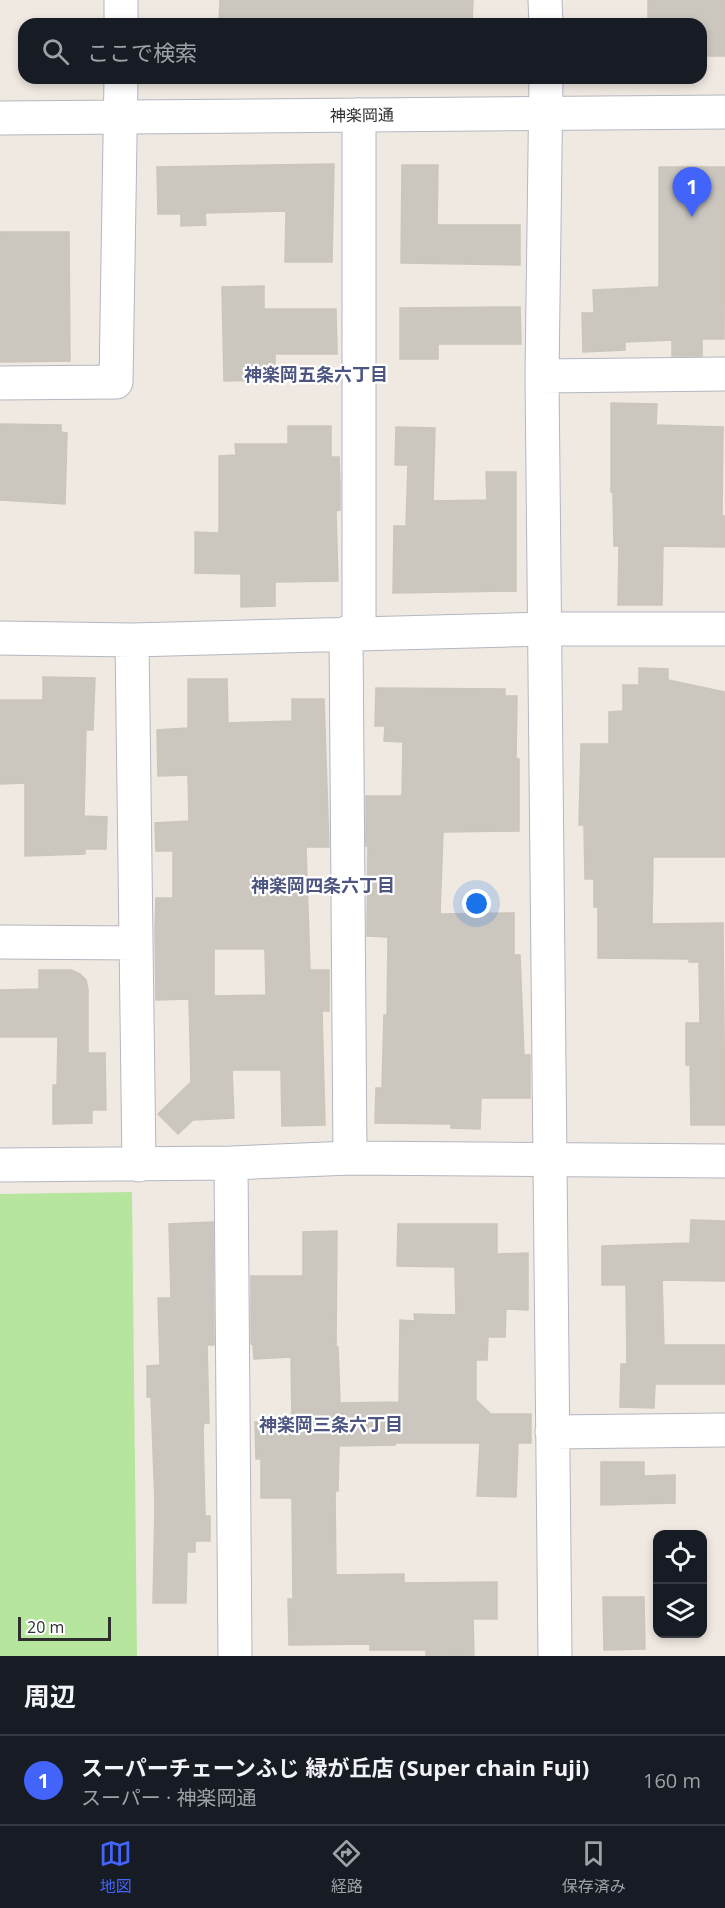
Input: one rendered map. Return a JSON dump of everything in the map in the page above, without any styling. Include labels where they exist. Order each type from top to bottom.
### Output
[{"type":"street","points":[[121,0],[121,18]]},
{"type":"street","points":[[545,0],[546,18]]},
{"type":"street","points":[[0,383],[117,382],[121,84]]},
{"type":"street","points":[[546,84],[542,376],[555,1656]]},
{"type":"street","name":"神楽岡通","points":[[0,118],[725,112]]},
{"type":"street","points":[[350,1158],[352,633],[359,115]]},
{"type":"street","points":[[542,376],[725,374]]},
{"type":"street","points":[[0,638],[132,640],[545,629],[725,629]]},
{"type":"street","points":[[132,640],[139,1165]]},
{"type":"street","points":[[0,942],[136,943]]},
{"type":"street","points":[[0,1165],[139,1165],[350,1158],[725,1161]]},
{"type":"street","points":[[231,1163],[235,1656]]},
{"type":"street","points":[[552,1432],[725,1430]]},
{"type":"green space","points":[[132,1192],[137,1656],[0,1656],[0,1194]]},
{"type":"building","points":[[220,0],[473,0],[472,18],[219,18]]},
{"type":"building","points":[[648,0],[725,0],[725,56],[707,56],[707,18],[648,18]]},
{"type":"building","points":[[334,164],[332,262],[285,262],[286,211],[205,213],[206,225],[181,226],[181,214],[158,214],[157,167]]},
{"type":"building","points":[[402,165],[438,165],[437,225],[520,225],[520,265],[401,263]]},
{"type":"building","points":[[659,167],[725,167],[724,339],[702,339],[702,356],[672,356],[672,340],[625,342],[625,350],[583,352],[582,313],[594,313],[593,290],[659,287]]},
{"type":"building","points":[[0,232],[69,232],[70,361],[0,362]]},
{"type":"building","points":[[264,286],[264,309],[336,309],[337,354],[275,354],[275,380],[224,381],[222,287]]},
{"type":"building","points":[[520,307],[521,344],[438,344],[438,359],[400,359],[400,308]]},
{"type":"building","points":[[611,403],[657,404],[656,425],[723,427],[722,516],[725,516],[725,547],[663,546],[662,605],[618,605],[619,546],[614,546],[613,492],[611,492]]},
{"type":"building","points":[[0,424],[61,425],[61,432],[67,433],[65,504],[0,500]]},
{"type":"building","points":[[288,426],[331,426],[331,457],[339,457],[340,510],[336,511],[338,581],[275,582],[275,606],[241,607],[241,574],[195,573],[195,532],[219,533],[219,456],[236,455],[235,444],[288,444]]},
{"type":"building","points":[[396,427],[435,428],[433,501],[487,500],[486,472],[516,472],[516,591],[393,593],[394,526],[406,526],[408,465],[395,465]]},
{"type":"building","points":[[639,668],[668,669],[668,680],[725,692],[725,857],[653,857],[652,924],[723,923],[725,1125],[691,1125],[690,1065],[686,1065],[686,1023],[700,1023],[699,962],[689,962],[689,959],[598,958],[598,907],[594,907],[594,879],[585,879],[584,825],[579,825],[581,744],[609,744],[609,712],[623,711],[623,685],[639,685]]},
{"type":"building","points":[[43,677],[95,678],[93,730],[86,730],[84,816],[107,817],[106,849],[85,849],[85,854],[25,856],[25,783],[0,784],[0,700],[43,700]]},
{"type":"building","points":[[188,679],[227,679],[228,723],[292,721],[292,699],[324,699],[329,847],[306,847],[310,970],[329,970],[329,1011],[322,1011],[325,1125],[282,1126],[281,1070],[232,1070],[234,1118],[193,1120],[178,1134],[158,1114],[191,1082],[189,999],[156,1000],[156,898],[173,898],[173,851],[156,851],[155,823],[189,821],[188,775],[158,776],[157,730],[188,728]],"holes":[[[214,949],[265,949],[266,995],[214,996]]]},
{"type":"building","points":[[376,688],[505,689],[505,696],[517,696],[516,759],[519,759],[519,831],[443,832],[440,914],[514,913],[514,955],[520,955],[524,1055],[530,1055],[530,1098],[481,1098],[480,1129],[451,1128],[451,1124],[375,1123],[376,1088],[382,1088],[384,1015],[387,1015],[388,937],[367,936],[366,796],[402,796],[403,742],[384,741],[385,726],[375,726]]},
{"type":"building","points":[[39,970],[71,970],[86,980],[88,1053],[105,1053],[106,1110],[92,1110],[92,1123],[53,1124],[53,1085],[57,1085],[58,1037],[0,1037],[0,990],[39,989]]},
{"type":"building","points":[[691,1220],[725,1221],[725,1281],[662,1280],[664,1345],[725,1345],[725,1384],[655,1384],[654,1408],[620,1407],[621,1364],[627,1364],[626,1285],[602,1285],[602,1246],[690,1243]]},
{"type":"building","points":[[213,1222],[214,1345],[207,1345],[209,1423],[204,1423],[203,1430],[205,1516],[210,1516],[210,1541],[195,1541],[195,1552],[187,1552],[186,1603],[153,1603],[155,1503],[151,1397],[147,1397],[147,1366],[160,1365],[158,1298],[171,1298],[169,1224]]},
{"type":"building","points":[[398,1224],[497,1224],[497,1254],[528,1253],[528,1310],[506,1309],[505,1337],[488,1337],[487,1360],[476,1360],[476,1400],[491,1414],[531,1414],[531,1443],[518,1443],[516,1497],[477,1496],[480,1443],[395,1443],[395,1445],[339,1446],[338,1491],[335,1491],[336,1575],[404,1574],[404,1583],[497,1582],[497,1619],[473,1619],[474,1655],[426,1656],[426,1650],[370,1650],[370,1644],[289,1645],[288,1599],[293,1599],[292,1498],[261,1498],[261,1459],[256,1459],[255,1422],[292,1423],[291,1357],[254,1359],[253,1344],[251,1344],[251,1276],[303,1276],[303,1232],[337,1231],[336,1347],[338,1347],[340,1403],[399,1402],[400,1320],[415,1321],[414,1314],[456,1315],[455,1267],[397,1266]]},
{"type":"building","points":[[601,1462],[644,1462],[644,1476],[675,1475],[675,1503],[601,1505]]},
{"type":"building","points":[[603,1597],[644,1597],[645,1649],[604,1650]]},
{"type":"place","name":"スーパーチェーンふじ 緑が丘店 (Super chain Fuji)","points":[[692,217]]},
{"type":"district","name":"神楽岡五条六丁目","points":[[316,374]]},
{"type":"district","name":"神楽岡四条六丁目","points":[[323,885]]},
{"type":"district","name":"神楽岡三条六丁目","points":[[331,1424]]}]
